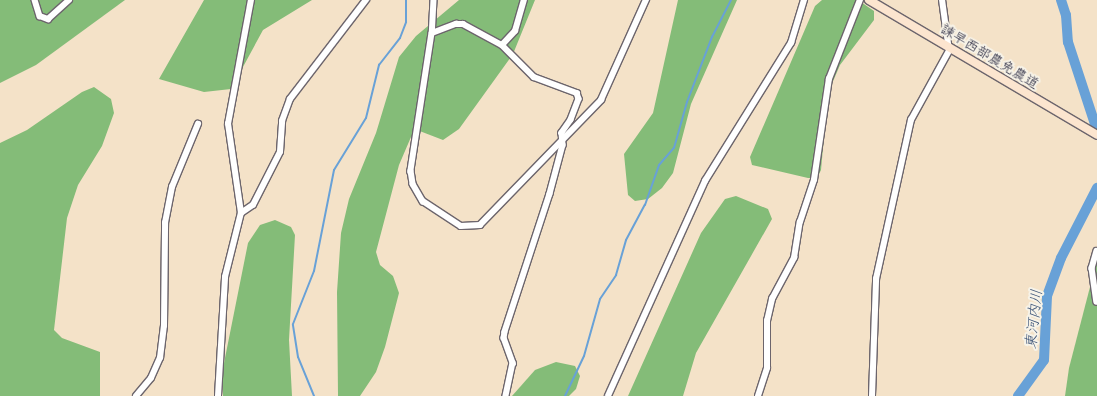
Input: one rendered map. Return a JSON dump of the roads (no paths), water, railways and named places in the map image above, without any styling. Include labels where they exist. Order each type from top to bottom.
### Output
[{"type":"street","points":[[35,0],[40,16],[48,19],[69,0]]},
{"type":"street","points":[[218,396],[225,277],[241,213],[228,124],[251,0]]},
{"type":"street","points":[[241,213],[258,198],[280,152],[282,121],[290,99],[366,0]]},
{"type":"street","points":[[434,0],[432,33],[411,171],[413,184],[424,201],[461,226],[480,225],[601,100],[646,0]]},
{"type":"street","points":[[502,44],[515,31],[524,0]]},
{"type":"street","points":[[608,396],[705,181],[787,50],[804,0]]},
{"type":"street","points":[[758,396],[768,368],[767,321],[772,299],[794,258],[800,222],[814,180],[829,79],[860,0]]},
{"type":"street","name":"諫早西部農免農道","points":[[869,0],[1097,135]]},
{"type":"street","points":[[872,396],[876,280],[886,246],[893,199],[911,120],[949,51],[946,45],[942,0]]},
{"type":"street","points":[[432,33],[456,24],[463,24],[502,44],[534,77],[577,92],[577,106],[562,133],[562,141],[548,202],[505,332],[504,338],[513,363],[506,396]]},
{"type":"street","points":[[136,396],[150,378],[160,358],[165,223],[172,187],[198,124]]},
{"type":"street","points":[[1097,251],[1092,268],[1097,302]]},
{"type":"waterway","points":[[314,396],[298,357],[293,324],[314,271],[334,170],[366,118],[379,65],[400,38],[406,22],[406,0]]},
{"type":"waterway","points":[[565,396],[584,356],[600,299],[616,275],[626,240],[645,205],[659,165],[674,148],[687,102],[712,37],[731,0]]},
{"type":"waterway","name":"東河内川","points":[[1061,0],[1066,15],[1068,42],[1097,130]]},
{"type":"waterway","name":"東河内川","points":[[1018,396],[1044,360],[1047,296],[1061,258],[1097,188]]}]
